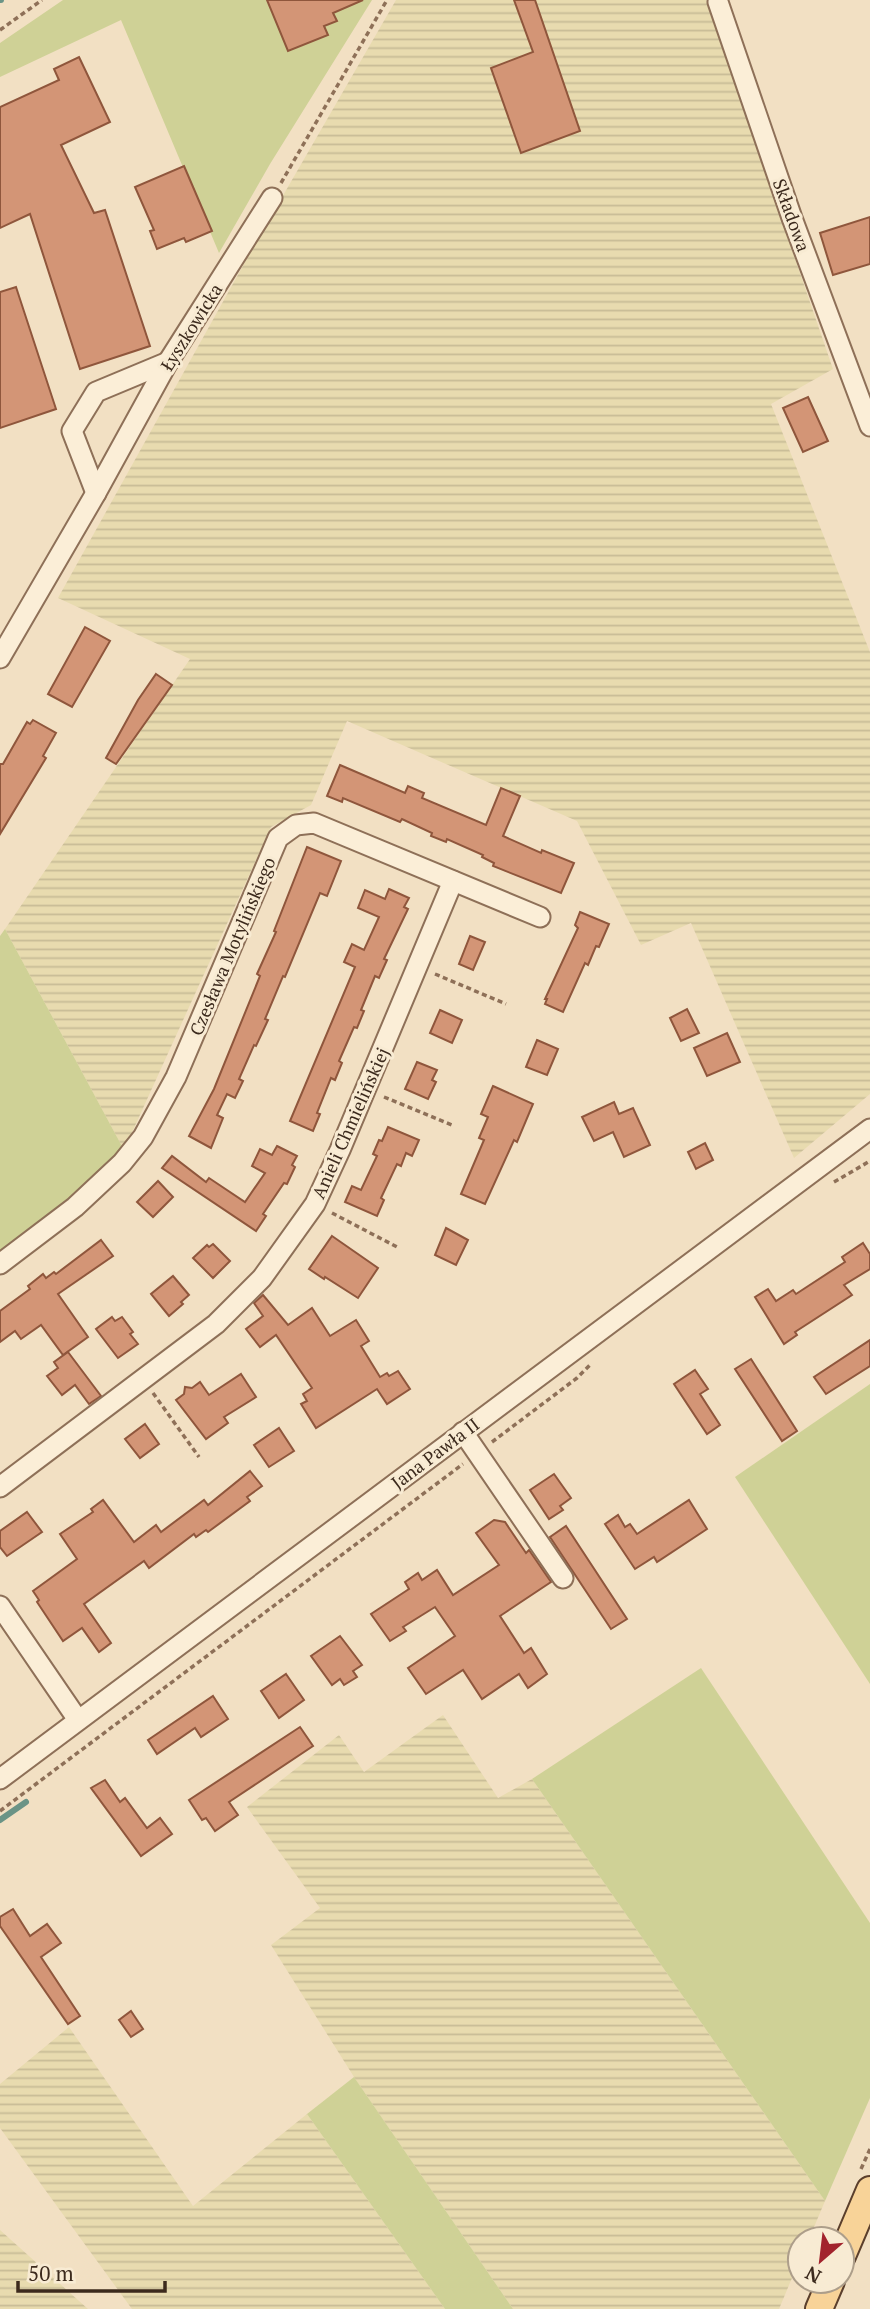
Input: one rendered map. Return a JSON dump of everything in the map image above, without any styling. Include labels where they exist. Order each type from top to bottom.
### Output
[{"type":"main road","points":[[855,2225],[870,2190]]},
{"type":"street","name":"Składowa","points":[[718,2],[792,218],[870,426]]},
{"type":"street","name":"Łyszkowicka","points":[[0,658],[168,362],[272,198]]},
{"type":"street","points":[[96,493],[72,431],[96,392],[168,362]]},
{"type":"street","name":"Czesława Motylińskiego","points":[[0,1264],[75,1207],[122,1163],[143,1137],[176,1077],[278,838],[296,825],[314,823],[540,917]]},
{"type":"street","name":"Anieli Chmielińskiej","points":[[0,1487],[216,1324],[262,1278],[315,1204],[366,1090],[453,881]]},
{"type":"street","name":"Jana Pawła II","points":[[0,1779],[870,1129]]},
{"type":"street","points":[[463,1432],[563,1578]]},
{"type":"street","points":[[0,1606],[78,1720]]},
{"type":"path","points":[[0,30],[43,0]]},
{"type":"path","points":[[272,198],[387,0]]},
{"type":"path","points":[[417,967],[506,1004]]},
{"type":"path","points":[[366,1090],[452,1125]]},
{"type":"path","points":[[827,1186],[870,1161]]},
{"type":"path","points":[[315,1204],[398,1248]]},
{"type":"path","points":[[0,1811],[577,1378],[595,1359]]},
{"type":"path","points":[[144,1380],[199,1457]]},
{"type":"shaded area","points":[[396,0],[706,0],[833,369],[771,404],[870,652],[870,1094],[794,1158],[691,923],[641,945],[577,821],[347,721],[311,805],[271,827],[124,1150],[5,929],[190,659],[58,598],[259,237]]},
{"type":"shaded area","points":[[443,1715],[498,1798],[532,1779],[825,2201],[815,2225],[786,2225],[786,2292],[779,2309],[513,2309],[354,2077],[271,1945],[320,1908],[247,1807],[339,1735],[364,1772]]},
{"type":"shaded area","points":[[69,2027],[193,2206],[307,2114],[445,2309],[132,2309],[0,2128],[0,2084]]},
{"type":"shaded area","points":[[0,2230],[88,2309],[0,2309]]},
{"type":"green space","points":[[63,0],[372,0],[270,164],[219,253],[121,20],[0,77],[0,43]]},
{"type":"green space","points":[[5,929],[124,1150],[0,1258],[0,936]]},
{"type":"green space","points":[[870,1384],[870,1684],[735,1477]]},
{"type":"green space","points":[[701,1668],[870,1923],[870,2098],[825,2201],[532,1779]]},
{"type":"green space","points":[[354,2077],[513,2309],[445,2309],[307,2114]]},
{"type":"building","points":[[267,0],[363,0],[333,13],[337,21],[324,26],[328,35],[288,51]]},
{"type":"building","points":[[514,0],[535,0],[580,131],[521,153],[491,68],[533,52]]},
{"type":"building","points":[[79,57],[110,122],[61,145],[94,213],[105,210],[150,346],[80,369],[30,214],[0,228],[0,107],[59,80],[54,69]]},
{"type":"building","points":[[184,166],[212,231],[186,242],[184,238],[157,249],[150,231],[154,230],[135,187]]},
{"type":"building","points":[[870,217],[870,264],[833,275],[820,233]]},
{"type":"building","points":[[16,287],[56,409],[0,428],[0,292]]},
{"type":"building","points":[[808,397],[828,441],[803,452],[783,408]]},
{"type":"building","points":[[85,627],[110,641],[72,707],[48,694]]},
{"type":"building","points":[[156,674],[172,685],[116,764],[106,758],[138,700]]},
{"type":"building","points":[[33,720],[56,733],[43,756],[46,758],[0,834],[0,764],[3,764],[27,722],[30,724]]},
{"type":"building","points":[[340,765],[405,793],[408,786],[424,793],[422,798],[486,825],[501,788],[520,796],[503,836],[541,853],[542,850],[574,863],[561,893],[493,866],[494,863],[482,857],[483,855],[447,839],[446,842],[431,836],[432,833],[402,819],[400,822],[343,798],[342,802],[327,796]]},
{"type":"building","points":[[307,847],[341,861],[327,896],[320,893],[265,1019],[268,1020],[239,1079],[243,1081],[235,1098],[227,1094],[217,1115],[223,1118],[211,1148],[189,1136],[214,1089],[260,976],[257,974],[276,932],[274,931]]},
{"type":"building","points":[[389,889],[409,898],[404,907],[408,909],[384,959],[387,960],[379,978],[375,976],[361,1010],[364,1011],[357,1028],[354,1027],[339,1061],[342,1063],[335,1080],[331,1078],[313,1131],[290,1121],[355,967],[344,962],[352,944],[364,950],[379,917],[358,908],[365,890],[385,899]]},
{"type":"building","points":[[580,912],[609,924],[588,965],[585,963],[563,1012],[545,1004],[545,999],[578,928],[575,925]]},
{"type":"building","points":[[470,936],[485,942],[473,970],[459,964]]},
{"type":"building","points":[[687,1009],[699,1033],[681,1041],[670,1018]]},
{"type":"building","points":[[440,1010],[462,1020],[452,1043],[430,1033]]},
{"type":"building","points":[[727,1033],[740,1062],[707,1076],[694,1048]]},
{"type":"building","points":[[537,1040],[558,1049],[547,1075],[526,1067]]},
{"type":"building","points":[[417,1062],[437,1070],[432,1080],[436,1082],[428,1099],[405,1089]]},
{"type":"building","points":[[493,1086],[533,1104],[485,1204],[461,1194],[484,1140],[479,1138],[488,1117],[481,1114]]},
{"type":"building","points":[[614,1102],[619,1114],[633,1108],[650,1145],[624,1157],[613,1132],[594,1141],[582,1117]]},
{"type":"building","points":[[388,1127],[419,1140],[412,1156],[406,1153],[401,1166],[397,1164],[381,1198],[384,1200],[377,1216],[345,1202],[352,1186],[361,1190],[377,1156],[373,1154],[379,1140],[382,1141]]},
{"type":"building","points":[[705,1143],[713,1160],[696,1169],[688,1152]]},
{"type":"building","points":[[277,1146],[297,1156],[292,1165],[295,1167],[287,1184],[284,1183],[263,1214],[266,1216],[256,1231],[162,1168],[172,1156],[206,1182],[209,1178],[245,1202],[265,1173],[252,1166],[260,1149],[272,1155]]},
{"type":"building","points":[[158,1181],[173,1197],[153,1217],[137,1202]]},
{"type":"building","points":[[446,1228],[468,1240],[456,1265],[435,1255]]},
{"type":"building","points":[[332,1236],[378,1268],[358,1298],[309,1269]]},
{"type":"building","points":[[101,1240],[113,1256],[58,1294],[88,1337],[63,1355],[41,1325],[21,1339],[15,1331],[0,1342],[0,1311],[30,1289],[28,1286],[43,1274],[46,1278],[54,1272],[56,1274]]},
{"type":"building","points":[[863,1243],[870,1254],[870,1269],[844,1285],[852,1295],[795,1332],[797,1335],[784,1344],[755,1297],[768,1289],[776,1301],[793,1290],[796,1294],[845,1262],[842,1257]]},
{"type":"building","points":[[213,1244],[230,1261],[213,1278],[193,1258],[207,1245],[209,1247]]},
{"type":"building","points":[[173,1276],[189,1295],[169,1316],[151,1294]]},
{"type":"building","points":[[263,1295],[288,1325],[312,1308],[330,1336],[356,1320],[369,1341],[361,1346],[380,1377],[398,1371],[410,1389],[387,1404],[377,1389],[316,1428],[301,1404],[307,1401],[303,1394],[312,1388],[276,1335],[260,1347],[246,1329],[263,1316],[254,1303]]},
{"type":"building","points":[[112,1317],[115,1321],[122,1317],[138,1344],[118,1358],[96,1329]]},
{"type":"building","points":[[870,1340],[870,1366],[826,1394],[814,1377]]},
{"type":"building","points":[[68,1352],[101,1396],[89,1404],[75,1385],[62,1395],[47,1376],[58,1368],[54,1362]]},
{"type":"building","points":[[751,1359],[797,1431],[782,1441],[735,1369]]},
{"type":"building","points":[[695,1370],[708,1389],[700,1394],[720,1425],[707,1434],[674,1384]]},
{"type":"building","points":[[241,1374],[256,1397],[224,1417],[228,1423],[206,1439],[176,1400],[184,1394],[185,1387],[192,1388],[200,1382],[209,1395]]},
{"type":"building","points":[[145,1424],[159,1444],[140,1458],[125,1439]]},
{"type":"building","points":[[279,1428],[294,1451],[269,1467],[254,1445]]},
{"type":"building","points":[[250,1471],[262,1486],[247,1497],[250,1501],[208,1532],[206,1530],[196,1537],[194,1534],[149,1568],[144,1561],[84,1604],[111,1643],[99,1652],[82,1628],[63,1641],[37,1602],[39,1600],[33,1591],[77,1559],[60,1534],[93,1512],[91,1509],[103,1500],[134,1542],[156,1525],[161,1532],[204,1500],[208,1505]]},
{"type":"building","points":[[554,1474],[571,1498],[560,1506],[563,1510],[549,1519],[530,1490]]},
{"type":"building","points":[[689,1500],[707,1529],[657,1562],[654,1557],[635,1569],[605,1524],[618,1515],[625,1527],[630,1524],[637,1534]]},
{"type":"building","points":[[27,1512],[42,1532],[7,1556],[0,1547],[0,1531]]},
{"type":"building","points":[[494,1520],[505,1522],[526,1553],[529,1550],[551,1582],[500,1616],[524,1653],[531,1648],[547,1674],[528,1688],[519,1674],[482,1699],[463,1670],[426,1694],[408,1668],[455,1636],[435,1607],[403,1627],[406,1631],[390,1641],[371,1614],[409,1589],[405,1582],[418,1573],[422,1580],[437,1570],[453,1595],[499,1565],[476,1533]]},
{"type":"building","points":[[566,1526],[627,1619],[611,1629],[550,1537]]},
{"type":"building","points":[[340,1636],[362,1665],[353,1671],[357,1677],[344,1685],[340,1679],[332,1685],[311,1656]]},
{"type":"building","points":[[286,1674],[304,1700],[279,1718],[261,1691]]},
{"type":"building","points":[[213,1696],[228,1719],[201,1737],[195,1728],[157,1754],[148,1740]]},
{"type":"building","points":[[300,1727],[313,1746],[229,1802],[238,1815],[215,1831],[206,1818],[202,1820],[189,1800]]},
{"type":"building","points":[[105,1780],[120,1802],[125,1798],[147,1828],[160,1818],[172,1834],[141,1856],[91,1788]]},
{"type":"building","points":[[13,1909],[30,1936],[47,1924],[61,1943],[41,1957],[80,2016],[68,2024],[0,1926],[0,1917]]},
{"type":"building","points":[[131,2011],[143,2029],[131,2037],[119,2020]]},
{"type":"waterway","points":[[0,1820],[26,1802]]}]
